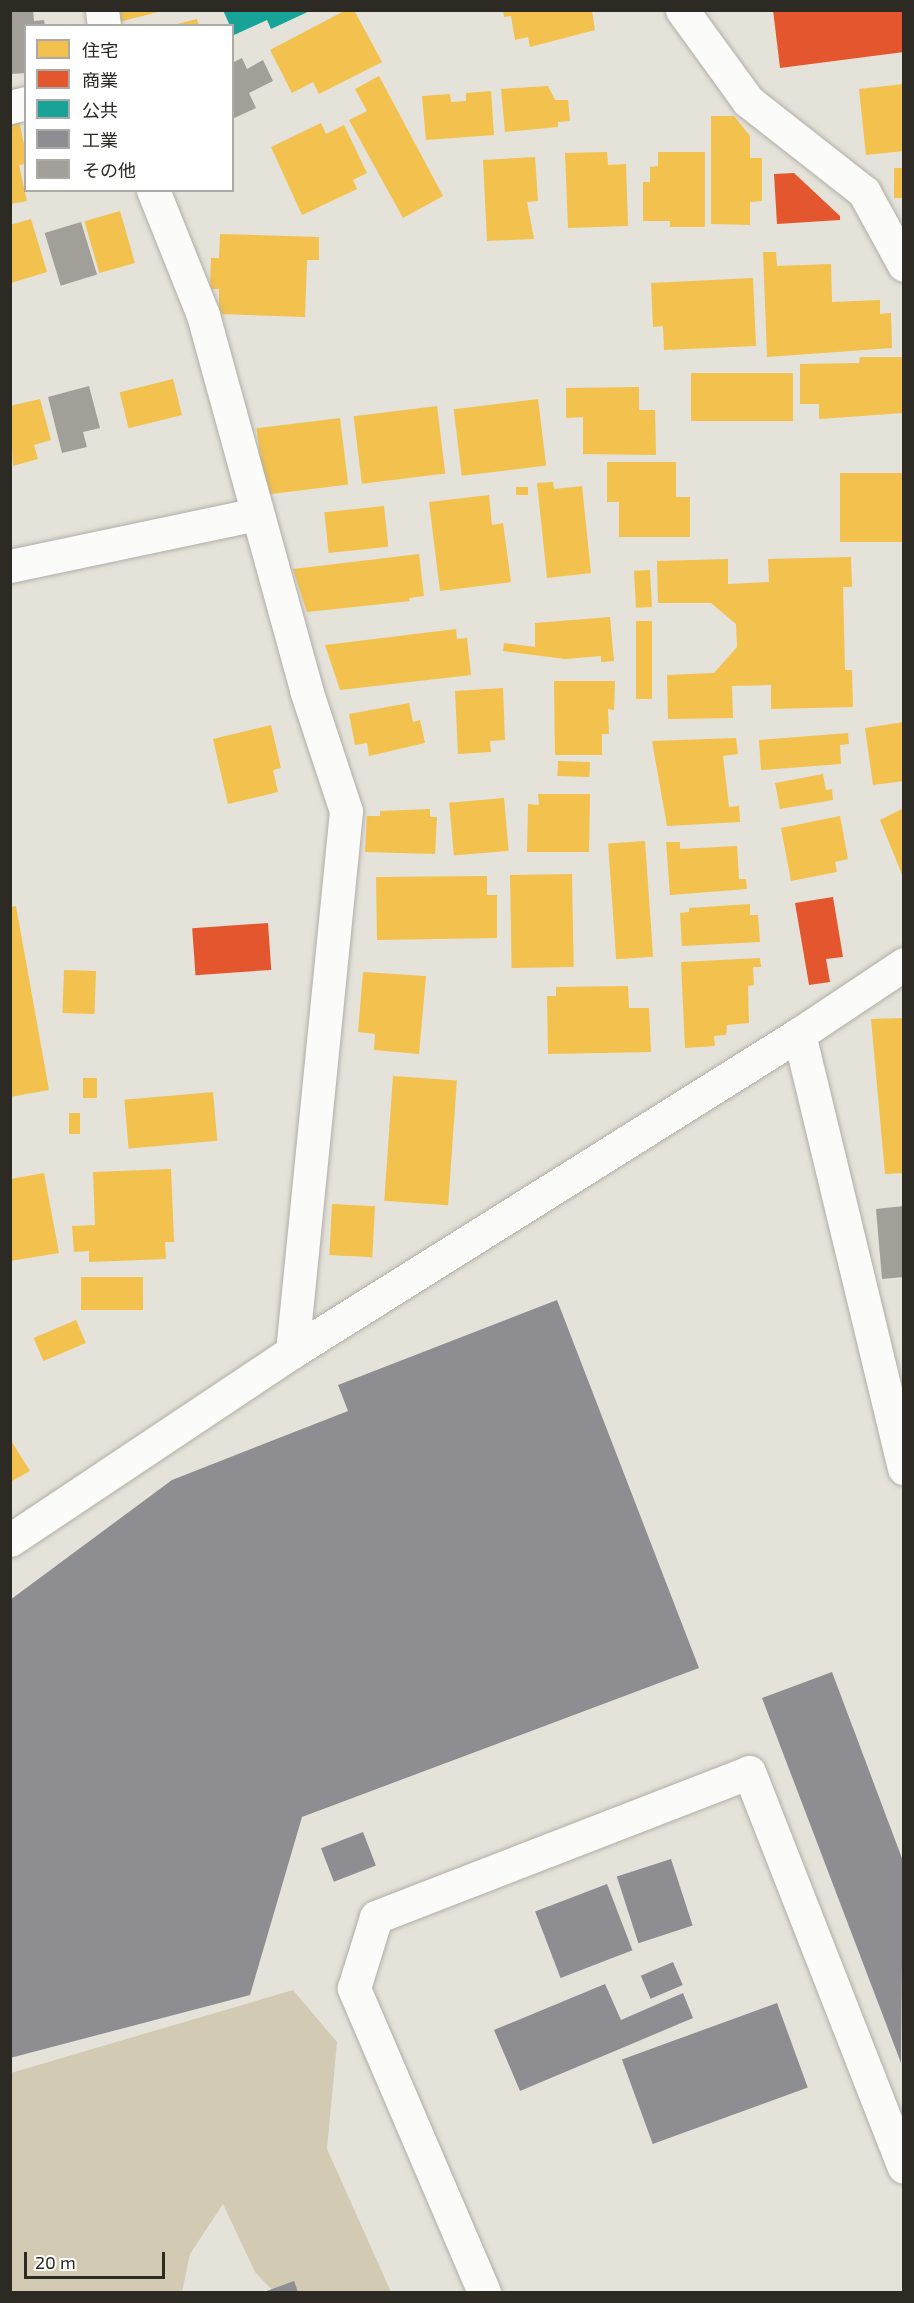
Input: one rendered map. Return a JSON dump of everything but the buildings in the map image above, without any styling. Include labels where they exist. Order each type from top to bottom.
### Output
[{"type":"street","points":[[682,10],[748,101],[864,192],[903,265]]},
{"type":"street","points":[[154,192],[203,315],[306,690],[346,811],[292,1352]]},
{"type":"street","points":[[10,566],[258,514]]},
{"type":"street","points":[[10,1540],[292,1352],[799,1034],[903,964]]},
{"type":"street","points":[[799,1034],[903,1469]]},
{"type":"street","points":[[484,2292],[354,1988],[376,1917],[749,1772],[903,2168]]},
{"type":"shaded area","points":[[293,1990],[337,2042],[327,2149],[391,2292],[274,2292],[255,2272],[223,2204],[190,2254],[182,2292],[11,2292],[11,2073]]}]
